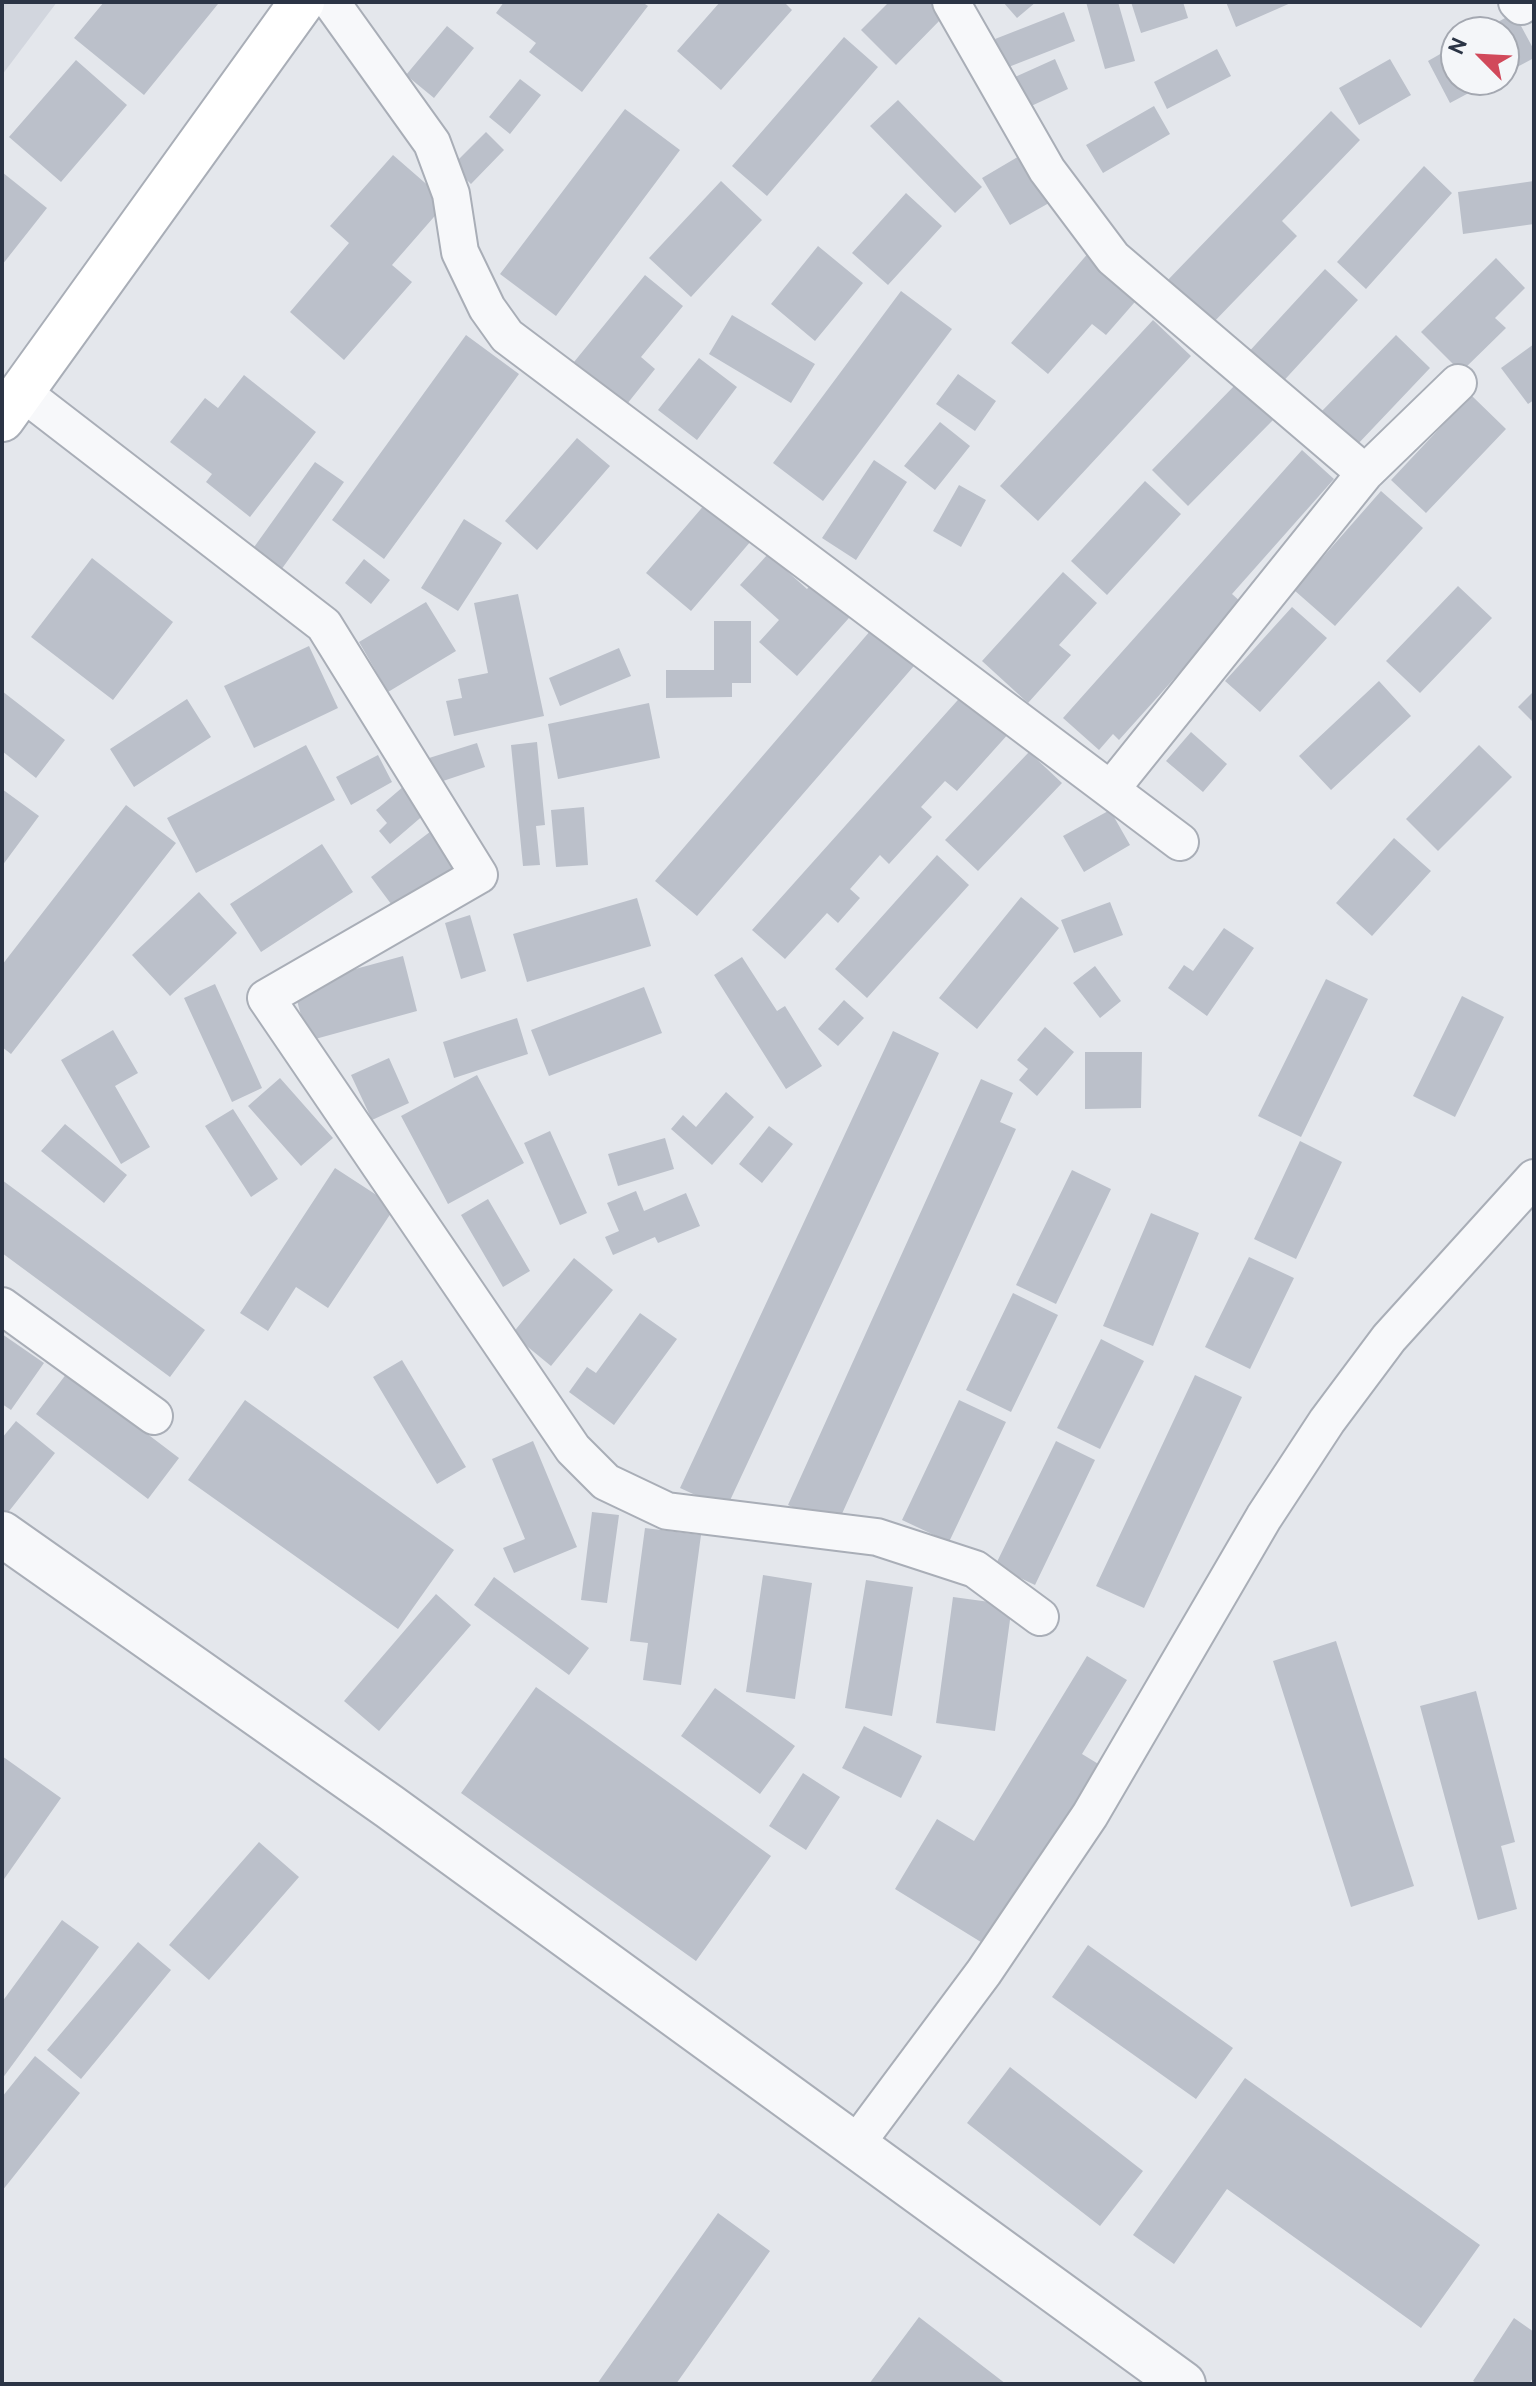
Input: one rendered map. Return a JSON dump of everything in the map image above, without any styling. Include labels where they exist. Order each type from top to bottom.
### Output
[{"type":"main road","points":[[12,405],[302,2]]},
{"type":"street","points":[[331,2],[432,143],[451,194],[460,252],[487,308],[507,336],[1180,842]]},
{"type":"street","points":[[951,2],[1047,170],[1113,258],[1365,473]]},
{"type":"street","points":[[1111,789],[1365,473],[1458,383]]},
{"type":"street","points":[[12,405],[324,625],[479,875],[266,998],[573,1449],[606,1482],[667,1511],[877,1537],[975,1569],[1040,1617]]},
{"type":"street","points":[[853,2148],[984,1972],[1090,1815],[1264,1517],[1327,1421],[1389,1338],[1534,1178]]},
{"type":"street","points":[[2,1306],[154,1416]]},
{"type":"street","points":[[2,1534],[390,1807],[853,2148],[1183,2384]]},
{"type":"shaded area","points":[[2,2],[57,2],[2,75]]},
{"type":"building","points":[[104,2],[218,4],[144,95],[74,38]]},
{"type":"building","points":[[504,2],[642,2],[648,6],[582,92],[529,52],[536,43],[496,13]]},
{"type":"building","points":[[720,2],[784,2],[792,10],[721,90],[677,51]]},
{"type":"building","points":[[889,2],[930,2],[944,16],[896,65],[861,30]]},
{"type":"building","points":[[1003,2],[1036,2],[1017,18]]},
{"type":"building","points":[[1086,2],[1118,2],[1135,61],[1105,69]]},
{"type":"building","points":[[1131,2],[1183,2],[1188,18],[1141,33]]},
{"type":"building","points":[[1226,2],[1293,2],[1236,27]]},
{"type":"building","points":[[1064,12],[1075,41],[1006,68],[995,39]]},
{"type":"building","points":[[1520,24],[1534,50],[1534,58],[1520,65]]},
{"type":"building","points":[[447,26],[474,48],[434,98],[406,75]]},
{"type":"building","points":[[844,37],[878,67],[767,196],[732,166]]},
{"type":"building","points":[[1217,49],[1231,76],[1167,109],[1154,82]]},
{"type":"building","points":[[1440,54],[1440,84],[1428,61]]},
{"type":"building","points":[[1055,59],[1068,89],[1029,107],[1015,77]]},
{"type":"building","points":[[1390,59],[1411,95],[1359,125],[1339,88]]},
{"type":"building","points":[[76,60],[127,105],[61,182],[9,137]]},
{"type":"building","points":[[520,79],[541,95],[510,134],[489,117]]},
{"type":"building","points":[[1446,96],[1463,96],[1450,103]]},
{"type":"building","points":[[898,100],[982,187],[955,213],[870,126]]},
{"type":"building","points":[[1154,106],[1170,134],[1103,173],[1086,145]]},
{"type":"building","points":[[625,109],[680,150],[556,316],[500,274]]},
{"type":"building","points":[[1331,111],[1360,140],[1282,221],[1297,236],[1209,327],[1164,284]]},
{"type":"building","points":[[486,132],[504,150],[471,184],[452,166]]},
{"type":"building","points":[[393,155],[447,202],[392,265],[412,282],[344,360],[290,312],[349,243],[330,226]]},
{"type":"building","points":[[1021,155],[1049,203],[1010,225],[982,178]]},
{"type":"building","points":[[1424,166],[1452,193],[1366,289],[1337,262]]},
{"type":"building","points":[[2,172],[47,208],[2,265]]},
{"type":"building","points":[[721,181],[762,220],[691,297],[649,258]]},
{"type":"building","points":[[1534,181],[1534,224],[1463,234],[1458,192]]},
{"type":"building","points":[[906,193],[942,226],[888,285],[852,253]]},
{"type":"building","points":[[818,246],[863,283],[815,341],[771,304]]},
{"type":"building","points":[[1090,251],[1141,295],[1106,335],[1092,324],[1048,374],[1011,343]]},
{"type":"building","points":[[1496,258],[1525,288],[1495,318],[1506,328],[1461,372],[1421,332]]},
{"type":"building","points":[[1325,269],[1358,300],[1278,387],[1245,356]]},
{"type":"building","points":[[645,275],[683,306],[641,357],[655,369],[627,404],[574,362]]},
{"type":"building","points":[[901,291],[952,329],[823,501],[773,463]]},
{"type":"building","points":[[732,315],[815,364],[791,403],[709,354]]},
{"type":"building","points":[[1153,320],[1191,356],[1038,521],[1000,486]]},
{"type":"building","points":[[466,335],[519,374],[384,559],[332,520]]},
{"type":"building","points":[[1396,335],[1430,368],[1356,446],[1321,412]]},
{"type":"building","points":[[1534,344],[1534,400],[1528,404],[1501,368]]},
{"type":"building","points":[[699,358],[737,387],[697,440],[658,410]]},
{"type":"building","points":[[958,374],[996,401],[975,431],[936,404]]},
{"type":"building","points":[[244,375],[316,432],[250,517],[206,482],[212,474],[170,442],[205,398],[218,408]]},
{"type":"building","points":[[1237,383],[1274,419],[1188,506],[1152,470]]},
{"type":"building","points":[[1471,395],[1506,429],[1426,513],[1391,480]]},
{"type":"building","points":[[940,422],[970,446],[935,490],[904,466]]},
{"type":"building","points":[[577,438],[610,466],[537,550],[505,521]]},
{"type":"building","points":[[1302,450],[1334,479],[1232,594],[1242,603],[1119,740],[1113,734],[1099,750],[1063,718]]},
{"type":"building","points":[[874,460],[907,482],[856,560],[822,538]]},
{"type":"building","points":[[315,462],[344,482],[281,570],[252,550]]},
{"type":"building","points":[[1145,481],[1181,514],[1107,595],[1071,561]]},
{"type":"building","points":[[959,485],[986,500],[961,547],[933,531]]},
{"type":"building","points":[[1381,491],[1423,528],[1335,626],[1294,590]]},
{"type":"building","points":[[706,503],[751,541],[691,611],[646,573]]},
{"type":"building","points":[[464,519],[502,543],[458,611],[421,588]]},
{"type":"building","points":[[768,554],[807,589],[820,575],[857,609],[797,676],[759,642],[779,620],[740,585]]},
{"type":"building","points":[[92,558],[173,622],[113,700],[31,637]]},
{"type":"building","points":[[364,559],[390,580],[371,604],[345,583]]},
{"type":"building","points":[[1063,572],[1097,603],[1059,645],[1071,655],[1028,703],[982,661]]},
{"type":"building","points":[[1458,586],[1492,618],[1420,693],[1386,661]]},
{"type":"building","points":[[518,594],[544,716],[454,736],[446,701],[462,698],[458,679],[488,673],[474,603]]},
{"type":"building","points":[[426,602],[456,651],[388,692],[359,642]]},
{"type":"building","points":[[1292,607],[1327,638],[1260,712],[1225,681]]},
{"type":"building","points":[[714,621],[751,621],[751,683],[732,683],[732,697],[666,698],[666,670],[714,670]]},
{"type":"building","points":[[877,623],[920,659],[697,916],[655,881]]},
{"type":"building","points":[[309,646],[338,708],[254,748],[224,686]]},
{"type":"building","points":[[619,648],[631,676],[560,706],[549,678]]},
{"type":"building","points":[[1379,681],[1411,716],[1331,790],[1299,756]]},
{"type":"building","points":[[2,691],[65,740],[36,778],[2,751]]},
{"type":"building","points":[[1534,691],[1534,723],[1518,707]]},
{"type":"building","points":[[965,692],[1010,732],[957,791],[945,781],[921,807],[932,817],[889,864],[880,855],[850,889],[860,898],[838,923],[827,913],[785,959],[752,930]]},
{"type":"building","points":[[187,699],[211,737],[134,787],[110,749]]},
{"type":"building","points":[[649,703],[660,758],[558,779],[548,724]]},
{"type":"building","points":[[1191,732],[1227,764],[1203,792],[1166,761]]},
{"type":"building","points":[[537,742],[545,825],[536,826],[540,865],[523,866],[511,745]]},
{"type":"building","points":[[477,743],[485,767],[437,783],[429,758]]},
{"type":"building","points":[[306,745],[335,800],[196,873],[167,818]]},
{"type":"building","points":[[1479,745],[1512,777],[1438,851],[1406,819]]},
{"type":"building","points":[[1029,752],[1062,783],[978,871],[945,840]]},
{"type":"building","points":[[378,755],[392,782],[351,805],[336,777]]},
{"type":"building","points":[[404,786],[426,813],[390,844],[379,831],[387,823],[376,810]]},
{"type":"building","points":[[2,789],[39,816],[2,866]]},
{"type":"building","points":[[126,805],[176,843],[11,1054],[2,1047],[2,965]]},
{"type":"building","points":[[584,807],[588,865],[556,867],[551,810]]},
{"type":"building","points":[[1110,810],[1130,845],[1084,872],[1063,836]]},
{"type":"building","points":[[435,828],[461,863],[397,912],[371,877]]},
{"type":"building","points":[[1394,838],[1431,871],[1372,936],[1336,903]]},
{"type":"building","points":[[322,844],[353,892],[261,952],[230,904]]},
{"type":"building","points":[[937,855],[969,885],[867,998],[835,969]]},
{"type":"building","points":[[199,892],[237,933],[170,996],[132,955]]},
{"type":"building","points":[[1021,897],[1059,928],[977,1029],[939,998]]},
{"type":"building","points":[[637,898],[651,946],[527,982],[513,934]]},
{"type":"building","points":[[1110,902],[1123,935],[1074,953],[1061,920]]},
{"type":"building","points":[[470,915],[486,971],[461,979],[445,923]]},
{"type":"building","points":[[1224,928],[1254,948],[1207,1016],[1168,988],[1184,965],[1193,971]]},
{"type":"building","points":[[403,956],[417,1011],[308,1041],[293,986]]},
{"type":"building","points":[[742,957],[777,1011],[785,1006],[822,1066],[786,1089],[714,975]]},
{"type":"building","points":[[1095,966],[1121,1001],[1100,1018],[1073,983]]},
{"type":"building","points":[[1326,979],[1368,999],[1301,1137],[1258,1116]]},
{"type":"building","points":[[215,984],[262,1088],[232,1102],[184,998]]},
{"type":"building","points":[[644,987],[662,1033],[549,1076],[531,1030]]},
{"type":"building","points":[[1462,996],[1504,1017],[1455,1117],[1413,1096]]},
{"type":"building","points":[[844,1000],[864,1018],[838,1046],[818,1029]]},
{"type":"building","points":[[517,1018],[528,1054],[454,1078],[443,1042]]},
{"type":"building","points":[[1045,1027],[1074,1052],[1037,1096],[1019,1080],[1028,1069],[1017,1060]]},
{"type":"building","points":[[113,1030],[138,1073],[115,1086],[150,1147],[121,1164],[61,1060]]},
{"type":"building","points":[[893,1031],[939,1053],[726,1509],[680,1488]]},
{"type":"building","points":[[1085,1052],[1142,1052],[1141,1108],[1085,1109]]},
{"type":"building","points":[[389,1058],[409,1103],[372,1120],[351,1075]]},
{"type":"building","points":[[477,1075],[524,1163],[448,1204],[401,1116]]},
{"type":"building","points":[[280,1078],[333,1138],[301,1166],[248,1106]]},
{"type":"building","points":[[981,1079],[1013,1093],[1000,1122],[1016,1129],[836,1527],[788,1505]]},
{"type":"building","points":[[726,1092],[754,1117],[712,1165],[671,1129],[683,1115],[696,1127]]},
{"type":"building","points":[[233,1109],[278,1179],[251,1197],[205,1126]]},
{"type":"building","points":[[65,1124],[127,1175],[104,1203],[41,1151]]},
{"type":"building","points":[[769,1126],[793,1144],[762,1183],[739,1164]]},
{"type":"building","points":[[550,1131],[587,1213],[560,1225],[524,1143]]},
{"type":"building","points":[[665,1138],[674,1169],[618,1186],[608,1154]]},
{"type":"building","points":[[1300,1141],[1342,1162],[1296,1259],[1254,1239]]},
{"type":"building","points":[[335,1168],[395,1207],[328,1308],[296,1287],[268,1331],[240,1313]]},
{"type":"building","points":[[1072,1170],[1111,1189],[1056,1304],[1016,1285]]},
{"type":"building","points":[[2,1180],[205,1330],[170,1377],[2,1253]]},
{"type":"building","points":[[636,1191],[644,1211],[686,1193],[700,1226],[658,1243],[655,1237],[613,1255],[605,1237],[619,1231],[607,1203]]},
{"type":"building","points":[[488,1199],[530,1271],[503,1287],[461,1215]]},
{"type":"building","points":[[1151,1213],[1199,1233],[1153,1346],[1103,1326]]},
{"type":"building","points":[[1249,1257],[1294,1278],[1250,1369],[1205,1347]]},
{"type":"building","points":[[574,1258],[613,1290],[551,1366],[512,1334]]},
{"type":"building","points":[[1013,1293],[1058,1315],[1011,1412],[966,1390]]},
{"type":"building","points":[[640,1313],[677,1339],[614,1425],[569,1392],[587,1367],[596,1373]]},
{"type":"building","points":[[2,1334],[44,1363],[11,1410],[2,1404]]},
{"type":"building","points":[[1101,1339],[1144,1361],[1100,1449],[1057,1428]]},
{"type":"building","points":[[402,1360],[466,1467],[437,1484],[373,1377]]},
{"type":"building","points":[[67,1373],[179,1458],[148,1499],[36,1414]]},
{"type":"building","points":[[1195,1375],[1242,1397],[1144,1608],[1096,1586]]},
{"type":"building","points":[[245,1400],[454,1550],[398,1629],[188,1480]]},
{"type":"building","points":[[959,1400],[1006,1422],[949,1542],[902,1520]]},
{"type":"building","points":[[16,1421],[55,1453],[2,1520],[2,1438]]},
{"type":"building","points":[[533,1441],[577,1547],[514,1573],[503,1548],[525,1539],[492,1459]]},
{"type":"building","points":[[1056,1441],[1095,1460],[1035,1585],[995,1566]]},
{"type":"building","points":[[592,1512],[619,1515],[607,1603],[581,1600]]},
{"type":"building","points":[[645,1528],[701,1535],[681,1685],[643,1680],[648,1643],[630,1641]]},
{"type":"building","points":[[763,1575],[812,1583],[795,1699],[746,1692]]},
{"type":"building","points":[[494,1577],[589,1648],[569,1675],[474,1605]]},
{"type":"building","points":[[866,1580],[913,1587],[892,1716],[845,1708]]},
{"type":"building","points":[[436,1594],[471,1625],[379,1731],[344,1701]]},
{"type":"building","points":[[953,1597],[1012,1605],[995,1731],[936,1723]]},
{"type":"building","points":[[1336,1641],[1414,1886],[1351,1907],[1273,1661]]},
{"type":"building","points":[[1087,1656],[1127,1680],[1082,1754],[1100,1765],[989,1947],[895,1889],[937,1819],[974,1841]]},
{"type":"building","points":[[536,1687],[771,1856],[696,1961],[461,1793]]},
{"type":"building","points":[[715,1688],[795,1746],[760,1794],[681,1736]]},
{"type":"building","points":[[1476,1691],[1515,1842],[1501,1846],[1517,1909],[1478,1920],[1420,1706]]},
{"type":"building","points":[[864,1726],[922,1756],[901,1798],[842,1768]]},
{"type":"building","points":[[2,1756],[61,1798],[2,1882]]},
{"type":"building","points":[[803,1773],[840,1797],[806,1850],[769,1826]]},
{"type":"building","points":[[259,1842],[299,1877],[209,1980],[169,1945]]},
{"type":"building","points":[[62,1920],[99,1947],[2,2079],[2,2002]]},
{"type":"building","points":[[138,1942],[171,1970],[81,2079],[47,2050]]},
{"type":"building","points":[[1088,1945],[1233,2048],[1196,2099],[1052,1997]]},
{"type":"building","points":[[35,2056],[80,2093],[2,2191],[2,2097]]},
{"type":"building","points":[[1010,2067],[1143,2171],[1100,2226],[967,2123]]},
{"type":"building","points":[[1245,2078],[1480,2245],[1421,2328],[1227,2189],[1174,2264],[1133,2235]]},
{"type":"building","points":[[718,2213],[770,2251],[676,2384],[597,2384]]},
{"type":"building","points":[[919,2317],[1006,2384],[869,2384]]},
{"type":"building","points":[[1514,2318],[1534,2332],[1534,2376],[1529,2384],[1478,2384],[1473,2381]]}]
